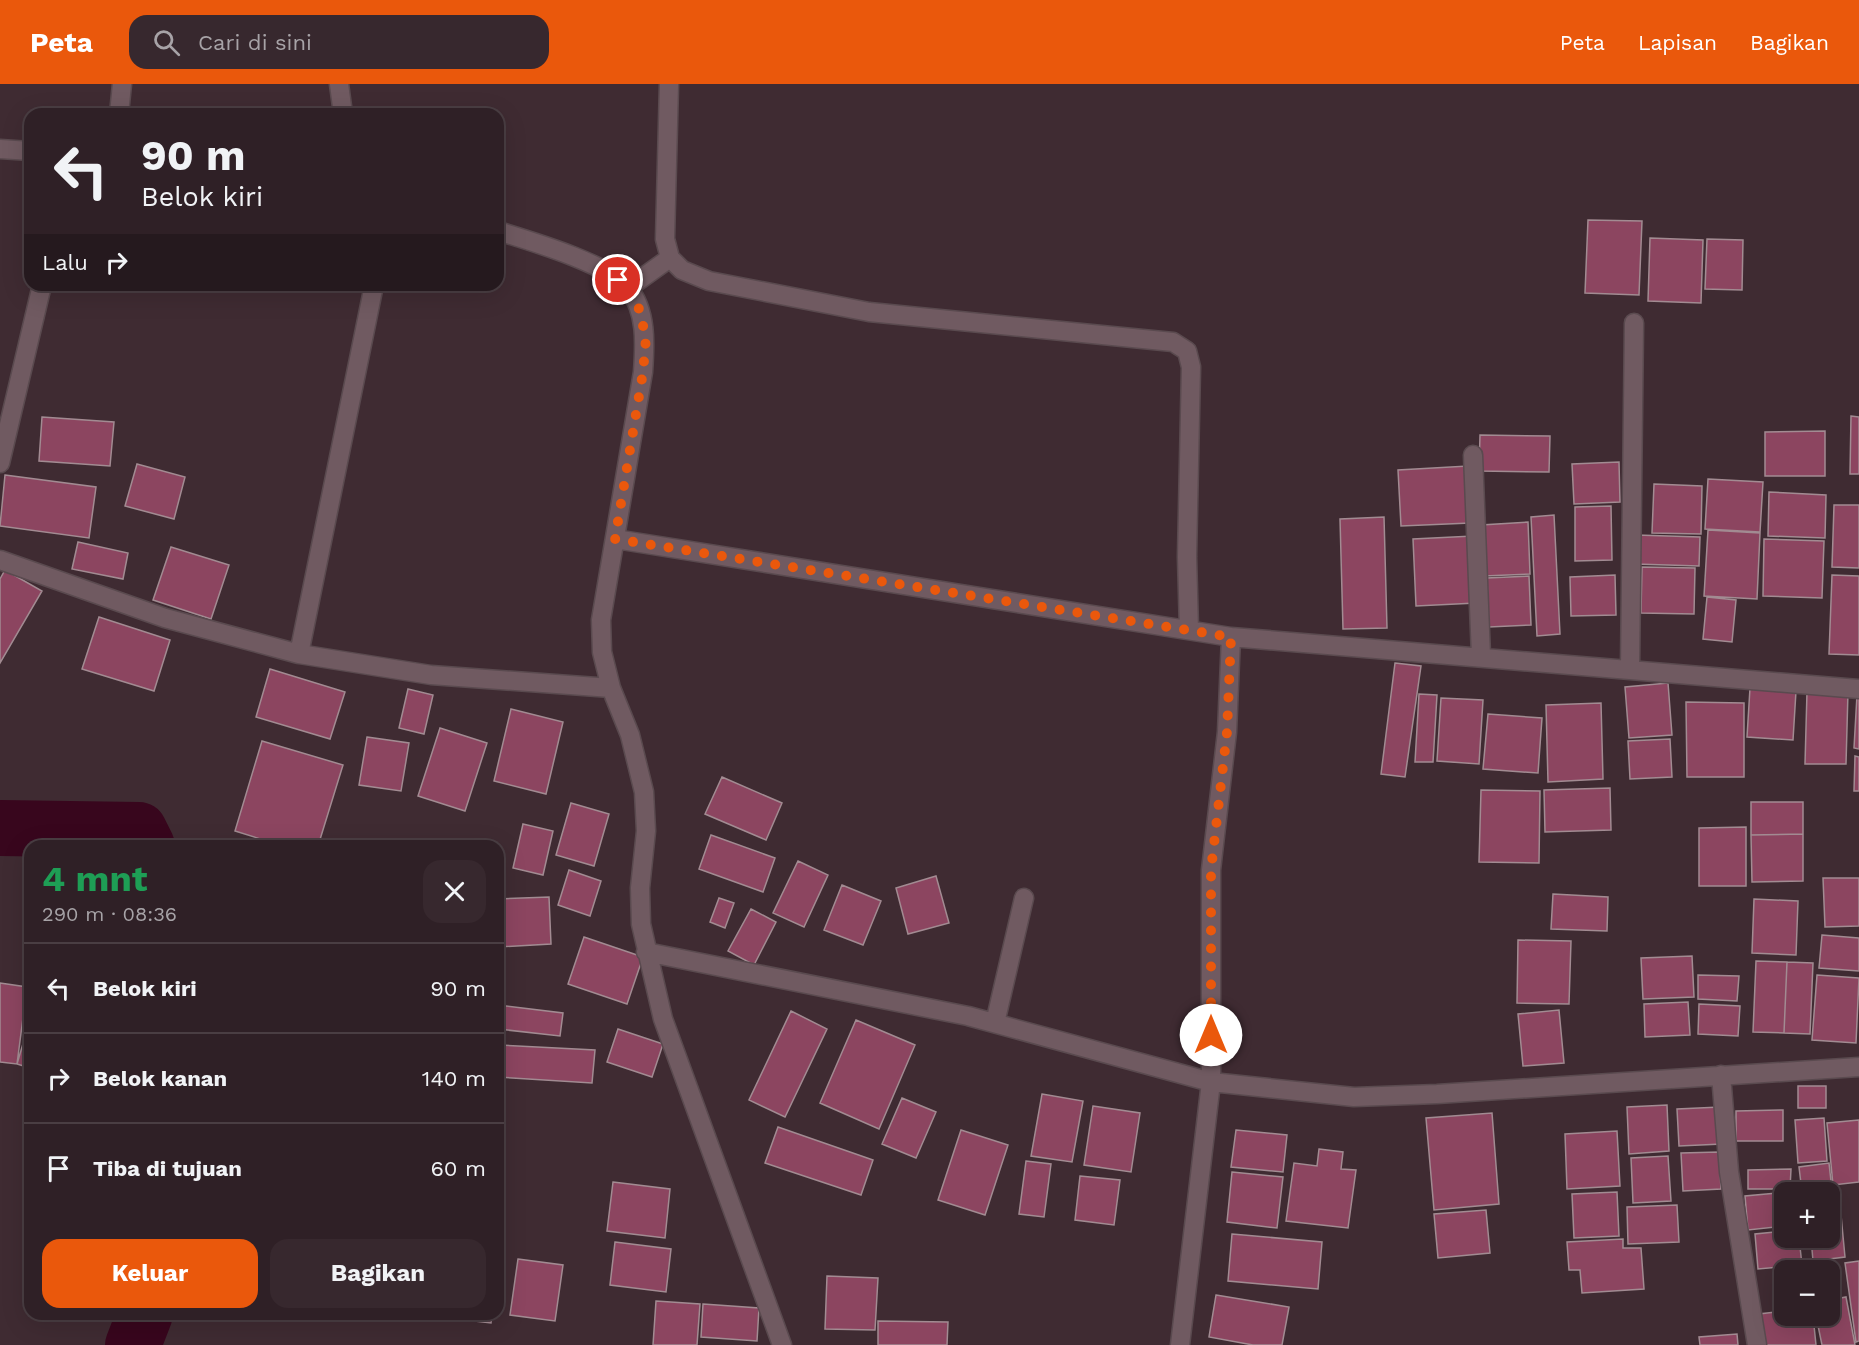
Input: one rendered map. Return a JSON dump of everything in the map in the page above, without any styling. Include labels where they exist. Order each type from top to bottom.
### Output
[{"type":"street","points":[[120,108],[122,84]]},
{"type":"street","points":[[339,84],[342,108]]},
{"type":"street","points":[[669,84],[665,239],[670,258],[682,270],[709,281],[869,312],[1173,342],[1187,351],[1191,367],[1187,556],[1188,630]]},
{"type":"street","points":[[0,149],[24,151]]},
{"type":"street","points":[[504,233],[559,250],[608,273],[628,288],[639,309],[646,338],[643,372],[601,620],[602,652],[611,688],[630,735],[644,792],[646,831],[640,888],[641,924],[663,1019],[782,1345]]},
{"type":"street","points":[[628,288],[670,258]]},
{"type":"street","points":[[0,464],[41,291]]},
{"type":"street","points":[[299,654],[373,291]]},
{"type":"street","points":[[1630,669],[1634,323]]},
{"type":"street","points":[[1473,454],[1481,656]]},
{"type":"street","points":[[615,539],[1231,637],[1859,689]]},
{"type":"street","points":[[0,560],[165,618],[299,654],[431,675],[611,688]]},
{"type":"street","points":[[1180,1345],[1211,1082],[1211,870],[1227,732],[1231,637]]},
{"type":"street","points":[[995,1023],[1024,898]]},
{"type":"street","points":[[646,952],[956,1014],[1211,1082],[1354,1097],[1437,1094],[1859,1067]]},
{"type":"street","points":[[1721,1075],[1729,1172],[1757,1345]]},
{"type":"building","points":[[1588,220],[1642,221],[1639,295],[1585,293]]},
{"type":"building","points":[[1650,238],[1703,240],[1701,303],[1648,301]]},
{"type":"building","points":[[1707,239],[1743,240],[1742,290],[1705,289]]},
{"type":"building","points":[[1851,416],[1859,417],[1859,474],[1850,474]]},
{"type":"building","points":[[42,417],[114,422],[110,466],[39,461]]},
{"type":"building","points":[[1825,431],[1825,476],[1765,476],[1765,432]]},
{"type":"building","points":[[1480,435],[1550,436],[1549,472],[1479,471]]},
{"type":"building","points":[[1619,462],[1620,502],[1574,504],[1572,464]]},
{"type":"building","points":[[137,464],[185,477],[174,519],[125,506]]},
{"type":"building","points":[[1468,466],[1470,523],[1401,526],[1398,470]]},
{"type":"building","points":[[5,475],[96,487],[89,538],[0,526]]},
{"type":"building","points":[[1708,479],[1763,482],[1760,532],[1705,529]]},
{"type":"building","points":[[1654,484],[1702,486],[1701,534],[1652,533]]},
{"type":"building","points":[[1769,492],[1826,495],[1825,538],[1768,536]]},
{"type":"building","points":[[1834,505],[1859,505],[1859,568],[1832,567]]},
{"type":"building","points":[[1611,506],[1612,560],[1575,561],[1575,507]]},
{"type":"building","points":[[1554,515],[1560,634],[1537,636],[1531,517]]},
{"type":"building","points":[[1384,517],[1387,628],[1343,629],[1340,519]]},
{"type":"building","points":[[1528,522],[1530,574],[1484,576],[1481,525]]},
{"type":"building","points":[[1708,530],[1760,533],[1757,599],[1704,596]]},
{"type":"building","points":[[1636,535],[1700,537],[1699,566],[1635,564]]},
{"type":"building","points":[[1473,536],[1476,603],[1416,606],[1413,539]]},
{"type":"building","points":[[1764,539],[1824,541],[1822,598],[1763,596]]},
{"type":"building","points":[[78,542],[128,553],[123,579],[72,569]]},
{"type":"building","points":[[171,547],[229,565],[211,619],[153,600]]},
{"type":"building","points":[[1642,567],[1695,568],[1694,614],[1641,613]]},
{"type":"building","points":[[5,570],[42,591],[0,663],[0,579]]},
{"type":"building","points":[[1615,575],[1616,615],[1571,616],[1570,577]]},
{"type":"building","points":[[1832,575],[1859,576],[1859,655],[1829,654]]},
{"type":"building","points":[[1529,576],[1531,625],[1489,627],[1487,578]]},
{"type":"building","points":[[1707,597],[1736,600],[1732,642],[1703,639]]},
{"type":"building","points":[[99,617],[170,640],[154,691],[82,669]]},
{"type":"building","points":[[1395,663],[1421,666],[1405,777],[1381,774]]},
{"type":"building","points":[[270,669],[345,692],[330,739],[256,717]]},
{"type":"building","points":[[1668,683],[1672,735],[1629,738],[1625,687]]},
{"type":"building","points":[[1750,688],[1796,691],[1793,740],[1747,737]]},
{"type":"building","points":[[408,689],[433,695],[424,734],[399,728]]},
{"type":"building","points":[[1807,692],[1848,692],[1846,764],[1805,764]]},
{"type":"building","points":[[1419,694],[1437,695],[1433,762],[1415,762]]},
{"type":"building","points":[[1857,695],[1859,695],[1859,749],[1854,748]]},
{"type":"building","points":[[1441,698],[1483,700],[1479,764],[1437,761]]},
{"type":"building","points":[[1686,702],[1744,703],[1744,777],[1687,777]]},
{"type":"building","points":[[1601,703],[1603,779],[1548,782],[1546,705]]},
{"type":"building","points":[[511,709],[563,722],[546,794],[494,781]]},
{"type":"building","points":[[1488,714],[1542,718],[1538,773],[1483,769]]},
{"type":"building","points":[[440,728],[487,743],[465,811],[418,796]]},
{"type":"building","points":[[367,737],[409,743],[401,791],[359,785]]},
{"type":"building","points":[[1670,739],[1672,777],[1630,779],[1628,741]]},
{"type":"building","points":[[262,741],[343,765],[320,840],[264,840],[235,831]]},
{"type":"building","points":[[1855,756],[1859,757],[1859,791],[1854,791]]},
{"type":"building","points":[[722,777],[782,803],[766,840],[705,814]]},
{"type":"building","points":[[1610,788],[1611,830],[1545,832],[1544,790]]},
{"type":"building","points":[[1481,790],[1540,791],[1539,863],[1479,862]]},
{"type":"building","points":[[1751,802],[1803,802],[1803,834],[1751,835]]},
{"type":"building","points":[[571,803],[609,814],[594,866],[556,855]]},
{"type":"building","points":[[523,824],[553,831],[543,875],[513,868]]},
{"type":"building","points":[[1746,827],[1746,886],[1699,886],[1699,828]]},
{"type":"building","points":[[1803,834],[1803,881],[1752,882],[1751,835]]},
{"type":"building","points":[[711,835],[775,858],[763,892],[699,869]]},
{"type":"building","points":[[798,861],[828,875],[804,927],[773,913]]},
{"type":"building","points":[[569,870],[601,881],[590,916],[558,905]]},
{"type":"building","points":[[936,876],[949,923],[908,934],[896,888]]},
{"type":"building","points":[[1823,878],[1859,878],[1859,926],[1825,927]]},
{"type":"building","points":[[842,885],[881,901],[863,945],[824,930]]},
{"type":"building","points":[[1553,894],[1608,897],[1607,931],[1551,929]]},
{"type":"building","points":[[549,897],[551,944],[504,947],[504,899]]},
{"type":"building","points":[[719,898],[734,903],[725,928],[710,922]]},
{"type":"building","points":[[1754,899],[1798,901],[1796,955],[1752,953]]},
{"type":"building","points":[[751,909],[776,922],[754,965],[728,951]]},
{"type":"building","points":[[1822,935],[1859,938],[1859,971],[1819,968]]},
{"type":"building","points":[[584,937],[643,957],[627,1004],[568,984]]},
{"type":"building","points":[[1518,940],[1571,941],[1569,1004],[1517,1003]]},
{"type":"building","points":[[1692,956],[1694,997],[1643,999],[1641,958]]},
{"type":"building","points":[[1756,961],[1787,962],[1784,1033],[1753,1032]]},
{"type":"building","points":[[1787,962],[1813,963],[1810,1034],[1784,1033]]},
{"type":"building","points":[[1698,975],[1739,976],[1737,1001],[1698,999]]},
{"type":"building","points":[[1817,975],[1859,978],[1856,1043],[1812,1040]]},
{"type":"building","points":[[0,983],[24,987],[24,1010],[17,1064],[0,1062]]},
{"type":"building","points":[[1688,1002],[1690,1035],[1645,1037],[1644,1004]]},
{"type":"building","points":[[1699,1004],[1740,1006],[1738,1036],[1698,1034]]},
{"type":"building","points":[[504,1006],[563,1013],[560,1036],[504,1030]]},
{"type":"building","points":[[1559,1010],[1564,1063],[1523,1066],[1518,1014]]},
{"type":"building","points":[[791,1011],[827,1029],[785,1117],[749,1100]]},
{"type":"building","points":[[856,1020],[915,1045],[879,1129],[820,1103]]},
{"type":"building","points":[[618,1029],[663,1044],[652,1077],[607,1062]]},
{"type":"building","points":[[24,1040],[24,1066],[17,1064]]},
{"type":"building","points":[[504,1045],[595,1050],[592,1083],[504,1077]]},
{"type":"building","points":[[1798,1086],[1826,1086],[1826,1108],[1798,1108]]},
{"type":"building","points":[[1042,1094],[1083,1101],[1072,1162],[1031,1156]]},
{"type":"building","points":[[902,1098],[936,1112],[916,1158],[882,1144]]},
{"type":"building","points":[[1667,1105],[1669,1151],[1629,1154],[1627,1107]]},
{"type":"building","points":[[1093,1106],[1140,1113],[1131,1172],[1084,1165]]},
{"type":"building","points":[[1720,1107],[1722,1144],[1679,1146],[1677,1109]]},
{"type":"building","points":[[1783,1110],[1783,1141],[1736,1141],[1736,1111]]},
{"type":"building","points":[[1492,1113],[1499,1204],[1434,1210],[1426,1118]]},
{"type":"building","points":[[1824,1118],[1827,1161],[1798,1163],[1795,1120]]},
{"type":"building","points":[[1859,1120],[1859,1182],[1840,1184],[1840,1182],[1833,1182],[1827,1123]]},
{"type":"building","points":[[778,1127],[873,1160],[861,1195],[765,1163]]},
{"type":"building","points":[[961,1130],[1008,1145],[985,1215],[938,1200]]},
{"type":"building","points":[[1236,1130],[1287,1135],[1283,1172],[1231,1167]]},
{"type":"building","points":[[1617,1131],[1620,1186],[1567,1189],[1565,1134]]},
{"type":"building","points":[[1319,1149],[1343,1152],[1341,1169],[1356,1170],[1348,1228],[1286,1221],[1294,1163],[1317,1166]]},
{"type":"building","points":[[1719,1152],[1721,1189],[1683,1191],[1681,1153]]},
{"type":"building","points":[[1668,1156],[1671,1201],[1633,1203],[1631,1158]]},
{"type":"building","points":[[1026,1161],[1051,1164],[1044,1217],[1019,1214]]},
{"type":"building","points":[[1829,1163],[1831,1182],[1801,1182],[1799,1167]]},
{"type":"building","points":[[1791,1169],[1790,1182],[1774,1182],[1774,1189],[1748,1189],[1748,1170]]},
{"type":"building","points":[[1232,1172],[1283,1177],[1277,1228],[1227,1222]]},
{"type":"building","points":[[1080,1176],[1120,1180],[1114,1225],[1075,1220]]},
{"type":"building","points":[[613,1182],[670,1189],[665,1238],[607,1231]]},
{"type":"building","points":[[1617,1192],[1619,1236],[1574,1238],[1572,1194]]},
{"type":"building","points":[[1774,1193],[1774,1227],[1748,1230],[1745,1196]]},
{"type":"building","points":[[1677,1205],[1679,1242],[1628,1244],[1627,1207]]},
{"type":"building","points":[[1486,1210],[1490,1253],[1438,1258],[1434,1214]]},
{"type":"building","points":[[1840,1215],[1845,1257],[1813,1260],[1812,1248],[1840,1248]]},
{"type":"building","points":[[1774,1232],[1774,1248],[1800,1248],[1801,1260],[1774,1260],[1774,1268],[1758,1269],[1755,1234]]},
{"type":"building","points":[[1232,1234],[1322,1242],[1318,1289],[1228,1281]]},
{"type":"building","points":[[1623,1239],[1623,1248],[1641,1248],[1644,1289],[1582,1293],[1580,1270],[1569,1270],[1567,1242]]},
{"type":"building","points":[[615,1242],[671,1249],[666,1292],[610,1285]]},
{"type":"building","points":[[518,1259],[563,1265],[555,1321],[510,1315]]},
{"type":"building","points":[[1859,1261],[1859,1341],[1856,1342],[1845,1263]]},
{"type":"building","points":[[827,1276],[878,1278],[875,1330],[825,1329]]},
{"type":"building","points":[[1216,1295],[1289,1307],[1282,1345],[1253,1345],[1209,1337]]},
{"type":"building","points":[[1846,1297],[1855,1345],[1822,1345],[1818,1326],[1840,1326],[1840,1298]]},
{"type":"building","points":[[656,1301],[700,1304],[697,1345],[653,1345]]},
{"type":"building","points":[[703,1304],[759,1308],[757,1341],[701,1337]]},
{"type":"building","points":[[1774,1312],[1774,1326],[1814,1326],[1816,1345],[1762,1345],[1759,1314]]},
{"type":"building","points":[[466,1320],[491,1320],[491,1323]]},
{"type":"building","points":[[878,1321],[948,1322],[947,1345],[878,1345]]},
{"type":"building","points":[[1737,1334],[1738,1345],[1700,1345],[1699,1337]]},
{"type":"waterway","points":[[0,828],[139,830],[144,840]]},
{"type":"waterway","points":[[133,1345],[143,1320]]},
{"type":"route","points":[[618,280],[628,288],[639,309],[646,338],[643,372],[615,539],[1231,637],[1227,732],[1211,870],[1211,1035]]}]
